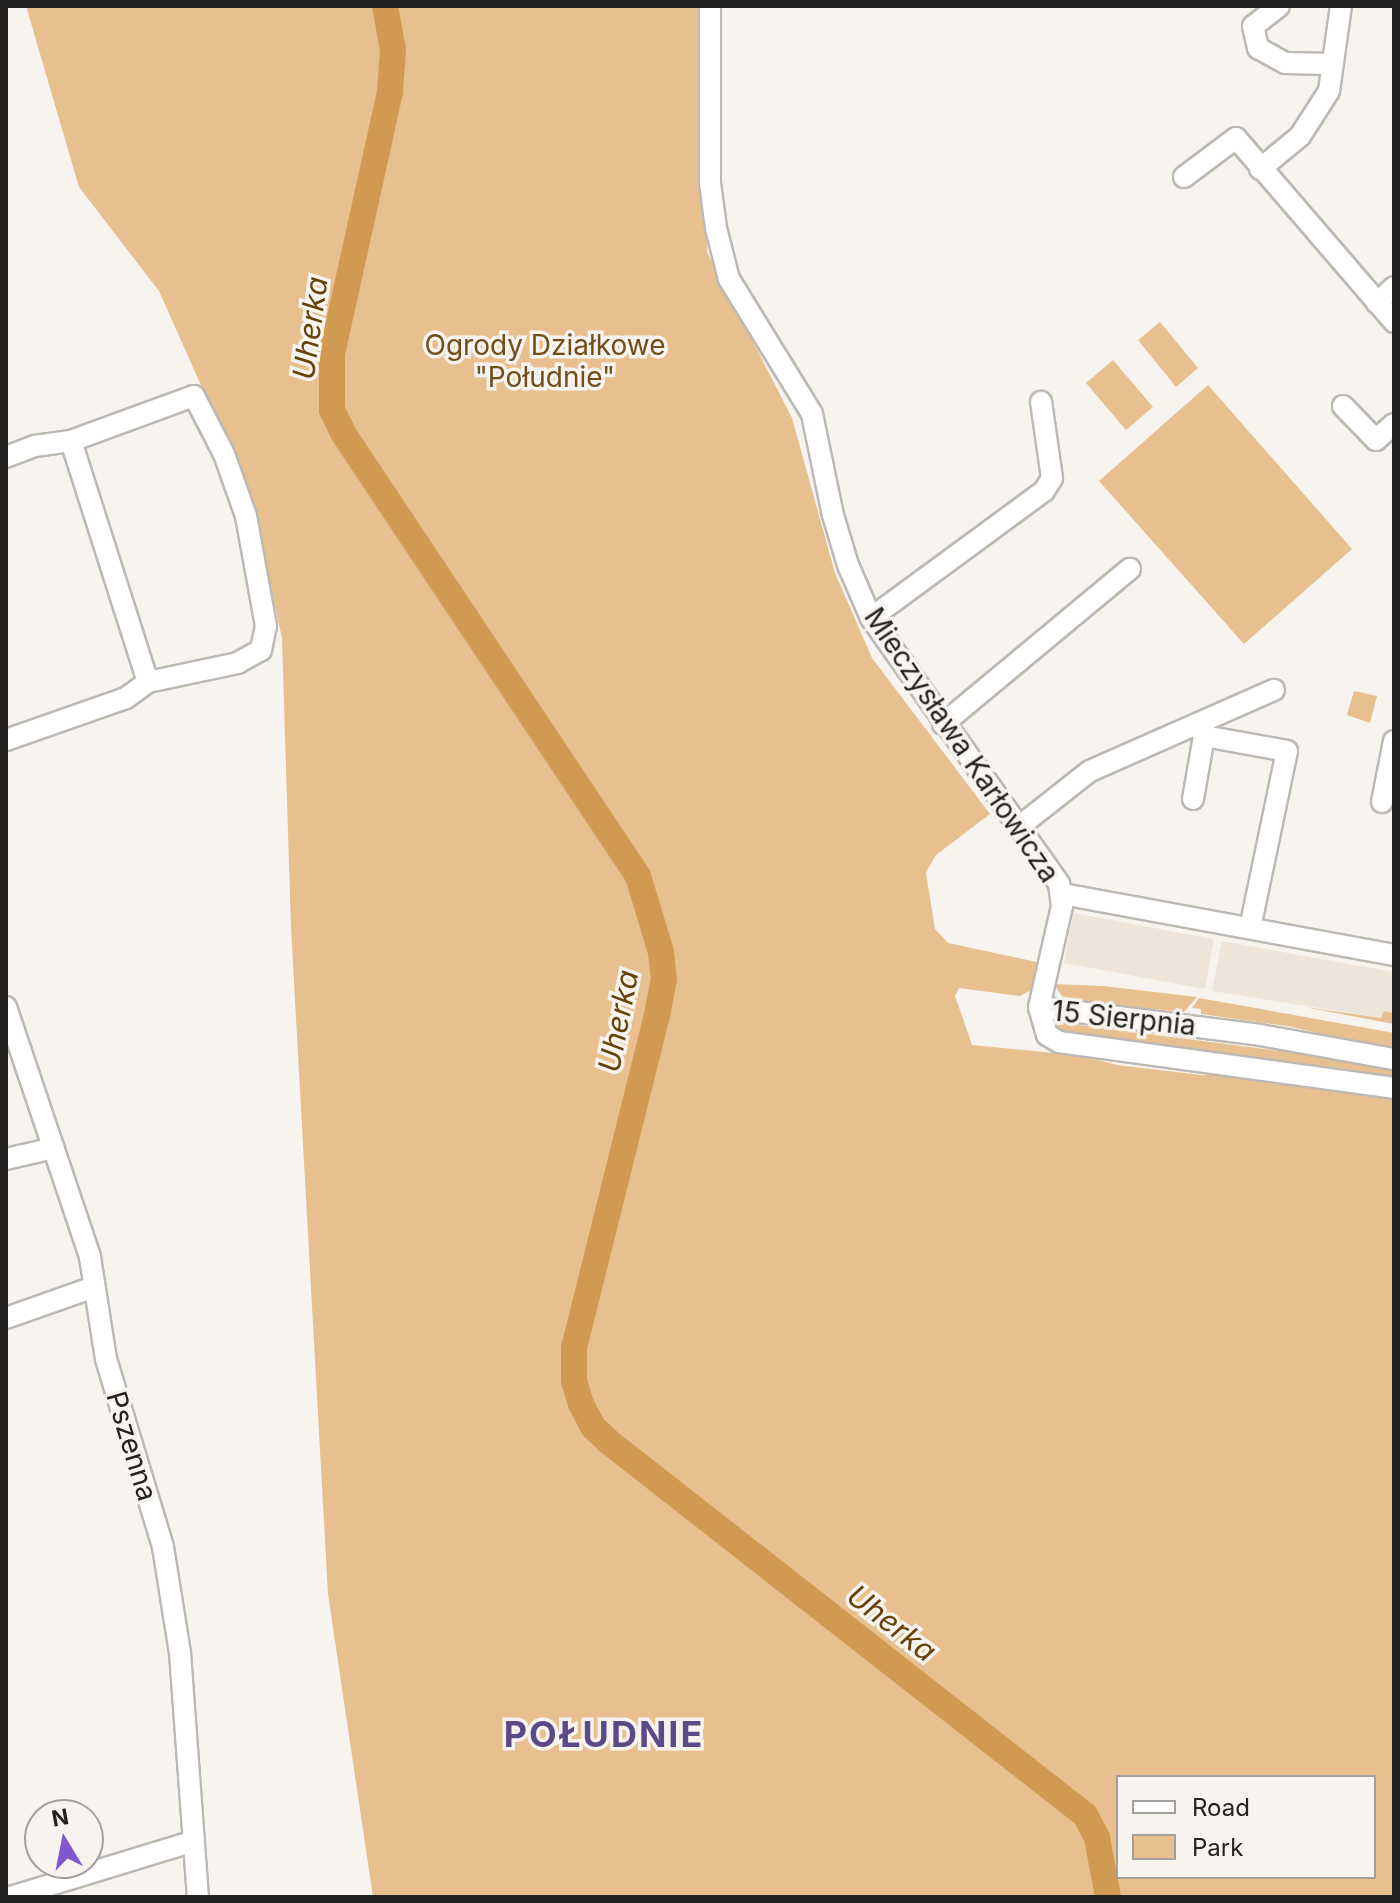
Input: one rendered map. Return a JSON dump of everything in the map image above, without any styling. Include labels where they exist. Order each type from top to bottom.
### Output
[{"type":"street","name":"Mieczysława Karłowicza","points":[[710,6],[710,183],[723,254],[736,292],[812,414],[833,515],[848,565],[871,618],[943,724],[1055,876],[1062,894],[1165,920],[1250,928],[1389,960]]},
{"type":"street","points":[[1279,6],[1253,26],[1258,48],[1285,63],[1331,64]]},
{"type":"street","points":[[1260,169],[1300,136],[1329,91],[1341,6]]},
{"type":"street","points":[[1184,177],[1236,138],[1394,322]]},
{"type":"street","points":[[1377,303],[1394,287]]},
{"type":"street","points":[[6,457],[35,446],[71,441],[194,396],[224,454],[246,516],[266,626],[261,650],[238,663],[148,682],[126,698],[6,740]]},
{"type":"street","points":[[871,618],[1044,491],[1052,478],[1041,402]]},
{"type":"street","points":[[1343,406],[1376,440],[1394,424]]},
{"type":"street","points":[[71,441],[148,682]]},
{"type":"street","points":[[943,724],[1130,569]]},
{"type":"street","points":[[1020,826],[1090,771],[1201,730],[1274,690]]},
{"type":"street","points":[[1193,799],[1201,730]]},
{"type":"street","points":[[1201,730],[1287,751],[1250,928]]},
{"type":"street","points":[[1382,802],[1394,741]]},
{"type":"street","points":[[1039,1007],[1062,894]]},
{"type":"street","name":"Pszenna","points":[[6,1007],[90,1257],[106,1359],[163,1547],[180,1653],[198,1897]]},
{"type":"street","name":"15 Sierpnia","points":[[1394,1059],[1260,1035],[1039,1007],[1047,1035],[1059,1042],[1394,1088]]},
{"type":"street","points":[[6,1159],[54,1148]]},
{"type":"street","points":[[6,1318],[94,1287]]},
{"type":"street","points":[[11,1897],[194,1841]]},
{"type":"shaded area","points":[[1073,913],[1214,939],[1205,989],[1064,963]]},
{"type":"shaded area","points":[[1222,941],[1394,972],[1394,1013],[1384,1011],[1382,1018],[1212,991]]},
{"type":"green space","name":"Ogrody Działkowe \"Południe\"","points":[[26,6],[703,6],[707,252],[792,418],[835,573],[872,658],[990,814],[936,855],[926,873],[935,929],[948,943],[1041,963],[1035,988],[1020,996],[959,988],[955,996],[972,1045],[1083,1056],[1117,1065],[1201,1075],[1238,1073],[1394,1095],[1394,1897],[373,1897],[328,1594],[291,928],[282,638],[252,500],[159,291],[79,187]],"holes":[[[663,970],[658,1011],[604,1225]]]},
{"type":"green space","points":[[1160,322],[1198,368],[1176,387],[1138,340]]},
{"type":"green space","points":[[1113,360],[1153,407],[1126,430],[1086,383]]},
{"type":"green space","points":[[1208,385],[1352,549],[1244,644],[1099,481]]},
{"type":"green space","points":[[1354,691],[1377,696],[1370,723],[1347,715]]},
{"type":"green space","points":[[1054,984],[1103,986],[1197,997],[1184,1012],[1074,1001],[1062,996]]},
{"type":"green space","points":[[1199,998],[1394,1033],[1394,1050],[1287,1026],[1201,1014],[1201,1009],[1192,1008]]},
{"type":"green space","points":[[1304,1007],[1381,1018],[1384,1011],[1394,1013],[1394,1024]]},
{"type":"green space","points":[[1064,1023],[1394,1066],[1394,1080],[1074,1038],[1057,1029]]},
{"type":"waterway","name":"Uherka","points":[[385,6],[393,50],[390,92],[332,353],[332,410],[343,433],[638,876],[661,952],[664,979],[658,1011],[574,1347],[574,1381],[581,1404],[594,1428],[609,1442],[1085,1815],[1097,1838],[1108,1897]]},
{"type":"district","name":"POŁUDNIE","points":[[604,1735]]}]
